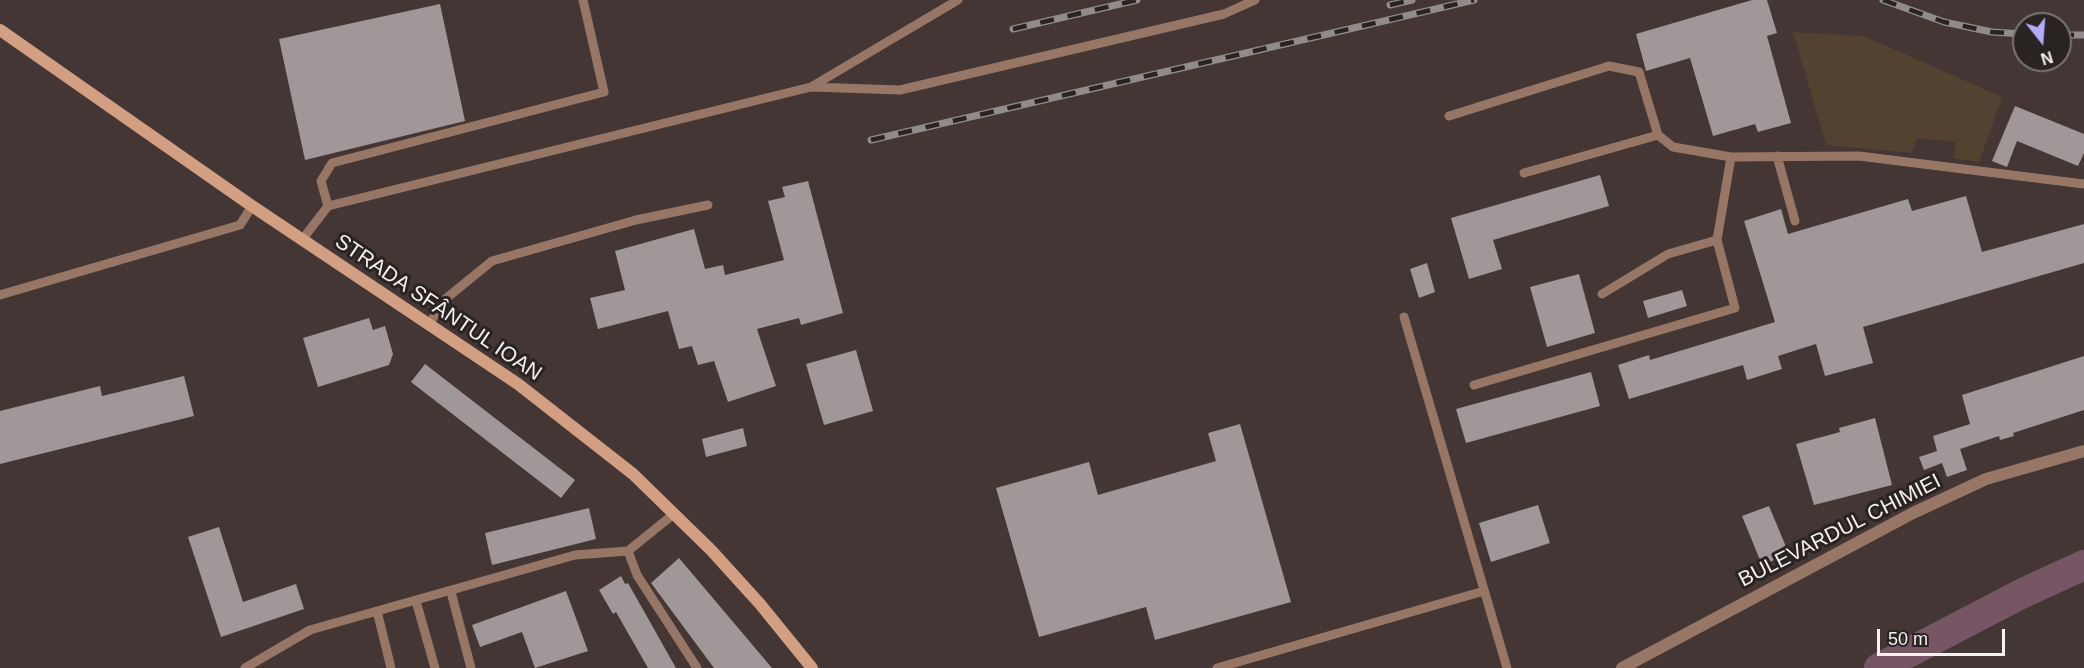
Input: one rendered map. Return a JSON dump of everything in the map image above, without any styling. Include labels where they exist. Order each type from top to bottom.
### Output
[{"type":"main road","name":"STRADA SFÂNTUL IOAN","points":[[0,30],[252,206],[518,384],[633,474],[675,513],[760,604],[812,668]]},
{"type":"street","name":"BULEVARDUL CHIMIEI","points":[[1622,668],[1913,513],[1986,479],[2084,451]]},
{"type":"lane","points":[[328,206],[321,181],[332,163],[604,92],[583,0]]},
{"type":"lane","points":[[811,87],[958,0]]},
{"type":"lane","points":[[302,240],[328,206],[811,87],[900,90],[1224,14],[1255,0]]},
{"type":"lane","points":[[1449,116],[1609,66],[1639,72],[1658,135],[1673,147],[1731,157],[1858,156],[2084,184]]},
{"type":"lane","points":[[1524,172],[1658,135]]},
{"type":"lane","points":[[1777,156],[1795,221]]},
{"type":"lane","points":[[1474,385],[1735,308],[1717,240],[1731,157]]},
{"type":"lane","points":[[429,324],[443,300],[492,261],[636,220],[708,205]]},
{"type":"lane","points":[[0,295],[240,225],[252,206]]},
{"type":"lane","points":[[1602,294],[1668,254],[1717,240]]},
{"type":"lane","points":[[1404,317],[1507,668]]},
{"type":"lane","points":[[245,668],[310,630],[451,592],[479,580],[575,555],[628,550],[675,513]]},
{"type":"lane","points":[[628,550],[637,575],[697,668]]},
{"type":"lane","points":[[1217,668],[1484,591]]},
{"type":"lane","points":[[451,592],[471,668]]},
{"type":"lane","points":[[416,601],[435,668]]},
{"type":"lane","points":[[377,612],[391,668]]},
{"type":"shaded area","points":[[0,0],[2084,0],[2084,668],[0,668]]},
{"type":"shaded area","points":[[1793,32],[1864,36],[2002,97],[1979,162],[1953,158],[1956,142],[1917,138],[1912,153],[1826,145]]},
{"type":"building","points":[[1752,0],[1767,0],[1777,33],[1767,36],[1791,123],[1758,132],[1755,124],[1713,136],[1690,58],[1646,71],[1636,34]]},
{"type":"building","points":[[440,4],[465,121],[305,160],[279,39]]},
{"type":"building","points":[[2015,106],[2084,134],[2084,153],[2078,166],[2017,141],[2007,167],[1992,161]]},
{"type":"building","points":[[1600,175],[1609,206],[1493,240],[1502,269],[1469,279],[1451,218]]},
{"type":"building","points":[[808,181],[843,313],[801,325],[799,318],[757,329],[776,386],[728,402],[714,361],[698,365],[692,346],[679,349],[668,311],[598,329],[590,298],[625,290],[615,251],[694,229],[705,269],[723,265],[725,275],[784,260],[768,201],[785,197],[782,187]]},
{"type":"building","points":[[1966,196],[1982,252],[2084,224],[2084,263],[1863,327],[1873,363],[1825,376],[1816,344],[1778,356],[1782,369],[1747,380],[1743,365],[1629,399],[1618,365],[1649,355],[1650,360],[1775,322],[1744,221],[1781,209],[1788,234],[1908,199],[1912,211]]},
{"type":"building","points":[[1427,263],[1435,292],[1419,298],[1410,269]]},
{"type":"building","points":[[1579,274],[1595,333],[1547,347],[1530,287]]},
{"type":"building","points":[[1682,290],[1687,306],[1648,318],[1643,301]]},
{"type":"building","points":[[369,318],[373,330],[385,326],[393,354],[389,365],[318,387],[303,338]]},
{"type":"building","points":[[856,350],[873,411],[824,425],[806,364]]},
{"type":"building","points":[[2084,356],[2084,410],[2013,433],[2014,436],[2000,440],[1999,436],[1960,449],[1967,470],[1947,477],[1942,463],[1924,470],[1919,457],[1937,451],[1933,436],[1970,424],[1962,395]]},
{"type":"building","points":[[425,364],[575,480],[561,498],[411,382]]},
{"type":"building","points":[[1591,372],[1600,406],[1466,443],[1456,409]]},
{"type":"building","points":[[184,376],[194,416],[0,464],[0,411],[100,386],[102,396]]},
{"type":"building","points":[[1875,418],[1892,485],[1814,505],[1796,444],[1840,432],[1839,428]]},
{"type":"building","points":[[1240,424],[1291,602],[1155,640],[1146,607],[1039,637],[996,488],[1089,462],[1098,495],[1216,461],[1208,433]]},
{"type":"building","points":[[743,428],[747,446],[706,457],[702,439]]},
{"type":"building","points":[[1538,505],[1550,543],[1491,562],[1479,523]]},
{"type":"building","points":[[1769,506],[1789,554],[1762,565],[1742,516]]},
{"type":"building","points":[[589,508],[596,539],[492,565],[485,533]]},
{"type":"building","points":[[219,527],[243,602],[296,584],[304,609],[221,637],[188,537]]},
{"type":"building","points":[[679,558],[772,668],[714,668],[651,583]]},
{"type":"building","points":[[621,576],[625,584],[628,583],[676,668],[648,668],[616,612],[613,614],[599,590]]},
{"type":"building","points":[[566,591],[588,651],[535,668],[522,632],[480,647],[472,625]]},
{"type":"waterway","points":[[1879,668],[2021,594],[2084,565]]},
{"type":"railway","points":[[1013,29],[1137,0]]},
{"type":"railway","points":[[1390,5],[1412,0]]},
{"type":"railway","points":[[871,140],[1474,0]]},
{"type":"railway","points":[[1883,0],[1944,22],[1992,32],[2012,33]]},
{"type":"railway","points":[[2072,35],[2084,35]]}]
